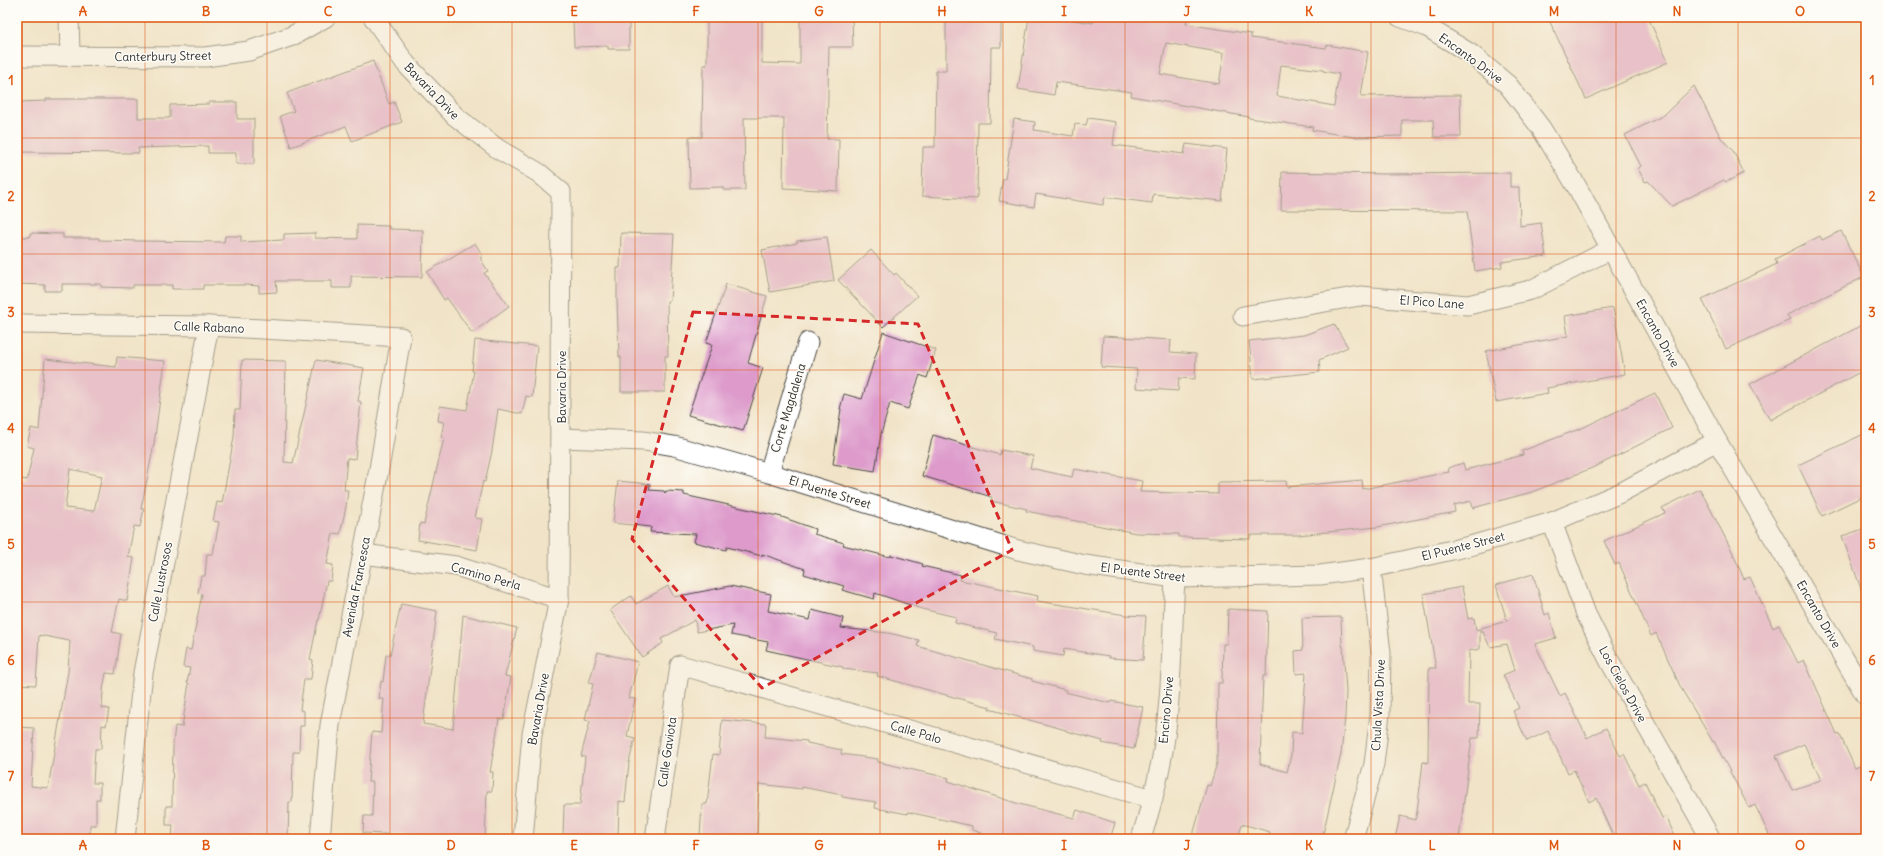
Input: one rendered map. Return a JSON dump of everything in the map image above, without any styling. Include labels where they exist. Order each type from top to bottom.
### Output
[{"type":"street","points":[[69,17],[70,56]]},
{"type":"street","name":"Canterbury Street","points":[[17,56],[205,58],[256,48],[292,36],[326,17]]},
{"type":"street","name":"Bavaria Drive","points":[[373,17],[406,64],[455,116],[498,149],[539,173],[561,192],[561,438],[559,599],[532,734],[523,839]]},
{"type":"street","name":"Encanto Drive","points":[[1400,17],[1427,27],[1471,54],[1508,85],[1541,128],[1611,249],[1717,441],[1866,696]]},
{"type":"street","name":"El Pico Lane","points":[[1243,316],[1360,296],[1468,305],[1531,290],[1611,249]]},
{"type":"street","name":"Calle Rabano","points":[[17,324],[209,326],[401,336]]},
{"type":"street","name":"Calle Lustrosos","points":[[125,839],[143,673],[209,326]]},
{"type":"street","name":"Avenida Francesca","points":[[320,839],[330,725],[380,469],[401,336]]},
{"type":"street","name":"Corte Magdalena","points":[[769,473],[808,342]]},
{"type":"street","name":"El Puente Street","points":[[561,438],[644,441],[667,444],[769,473],[1018,550],[1085,565],[1175,578],[1320,575],[1371,568],[1470,546],[1552,522],[1620,493],[1717,441]]},
{"type":"street","name":"Los Cielos Drive","points":[[1552,522],[1586,614],[1609,660],[1711,839]]},
{"type":"street","name":"Camino Perla","points":[[363,554],[456,566],[559,599]]},
{"type":"street","name":"Chula Vista Drive","points":[[1353,839],[1374,764],[1380,714],[1381,653],[1371,568]]},
{"type":"street","name":"Encino Drive","points":[[1141,839],[1153,799],[1163,750],[1168,706],[1175,578]]},
{"type":"street","name":"Calle Palo","points":[[680,665],[1153,799]]},
{"type":"street","name":"Calle Gaviota","points":[[655,839],[680,665]]},
{"type":"highlighted area","points":[[693,312],[918,324],[1012,550],[762,688],[632,539]]},
{"type":"building","points":[[573,17],[629,17],[629,49],[608,49],[608,46],[574,47]]},
{"type":"building","points":[[707,17],[762,17],[762,63],[800,64],[800,17],[852,17],[853,47],[829,47],[827,139],[839,139],[838,191],[783,188],[784,118],[744,118],[745,190],[723,190],[723,187],[690,188],[689,137],[702,137],[703,65],[707,65]]},
{"type":"building","points":[[946,17],[1001,17],[1001,47],[991,47],[990,123],[978,123],[977,199],[922,196],[923,147],[935,147],[936,71],[946,71]]},
{"type":"building","points":[[1029,17],[1054,17],[1093,23],[1094,17],[1175,17],[1187,19],[1186,24],[1251,34],[1251,38],[1326,48],[1327,45],[1368,52],[1361,96],[1460,95],[1461,137],[1434,137],[1433,120],[1402,120],[1402,136],[1354,137],[1312,130],[1313,127],[1249,118],[1131,96],[1132,92],[1056,82],[1054,95],[1018,89]],"holes":[[[1166,43],[1224,53],[1219,84],[1160,74]],[[1281,65],[1323,70],[1339,74],[1334,106],[1277,96]]]},
{"type":"building","points":[[1561,17],[1648,17],[1668,62],[1586,99],[1550,22]]},
{"type":"building","points":[[373,61],[389,104],[394,102],[402,122],[352,141],[346,126],[291,147],[280,116],[294,111],[287,93]]},
{"type":"building","points":[[1694,86],[1721,138],[1733,151],[1744,173],[1726,182],[1724,180],[1672,206],[1648,181],[1645,182],[1638,169],[1641,166],[1625,135],[1664,115]]},
{"type":"building","points":[[46,99],[138,99],[138,118],[170,118],[170,105],[209,104],[209,102],[237,102],[237,119],[254,119],[254,164],[236,164],[236,153],[208,153],[208,146],[138,148],[139,153],[17,152],[17,102],[46,101]]},
{"type":"building","points":[[1088,118],[1116,122],[1113,145],[1184,154],[1186,144],[1227,149],[1222,201],[1153,194],[1152,203],[1105,197],[1103,205],[1036,194],[1034,207],[999,201],[1003,179],[1005,179],[1014,119],[1035,122],[1034,130],[1073,136],[1075,124],[1086,125]]},
{"type":"building","points":[[1282,172],[1385,174],[1510,173],[1510,187],[1519,187],[1520,226],[1541,223],[1546,256],[1501,262],[1502,267],[1475,271],[1467,211],[1281,210]]},
{"type":"building","points":[[357,225],[389,226],[389,229],[423,230],[422,277],[351,276],[351,288],[332,288],[332,281],[276,281],[277,292],[259,293],[259,286],[245,285],[203,285],[203,289],[172,289],[172,285],[133,285],[133,288],[101,287],[101,284],[62,284],[62,291],[45,291],[45,285],[17,284],[17,237],[30,237],[30,233],[63,234],[63,238],[99,238],[99,240],[139,241],[224,242],[225,236],[241,236],[241,242],[284,240],[284,234],[315,233],[315,238],[357,239]]},
{"type":"building","points":[[1841,231],[1864,277],[1787,315],[1790,320],[1726,349],[1702,299],[1777,264],[1775,259],[1820,236],[1822,240]]},
{"type":"building","points":[[621,233],[674,234],[670,301],[667,301],[668,356],[665,356],[665,392],[621,392],[617,268],[620,268]]},
{"type":"building","points":[[827,237],[834,281],[770,292],[762,250],[797,243],[797,241]]},
{"type":"building","points":[[475,243],[483,256],[480,258],[488,271],[484,273],[509,306],[472,333],[447,298],[444,300],[427,272]]},
{"type":"building","points":[[871,250],[894,275],[896,273],[917,296],[883,327],[838,280]]},
{"type":"building","points":[[726,284],[767,296],[748,363],[763,368],[743,431],[688,415],[712,345],[706,343]]},
{"type":"building","points":[[1613,308],[1625,374],[1547,388],[1548,393],[1496,402],[1486,351],[1568,336],[1565,316]]},
{"type":"building","points":[[1866,323],[1866,369],[1770,420],[1750,384]]},
{"type":"building","points":[[1334,324],[1348,347],[1319,360],[1320,372],[1253,379],[1249,341],[1304,335]]},
{"type":"building","points":[[883,332],[936,350],[927,378],[920,375],[908,409],[890,403],[881,434],[875,471],[833,464],[840,409],[844,394],[862,399]]},
{"type":"building","points":[[1103,336],[1171,340],[1170,352],[1196,354],[1195,379],[1179,378],[1178,391],[1136,388],[1137,369],[1101,367]]},
{"type":"building","points":[[475,340],[537,346],[532,397],[526,396],[522,414],[498,409],[492,451],[485,482],[483,481],[475,518],[482,519],[477,550],[418,540],[420,523],[424,524],[444,438],[441,437],[444,422],[438,421],[440,406],[467,410],[474,371],[472,371]]},
{"type":"building","points":[[117,357],[165,361],[154,444],[141,509],[144,509],[140,527],[134,526],[128,557],[134,558],[127,601],[119,599],[112,632],[121,634],[115,674],[106,673],[103,690],[102,708],[109,709],[106,726],[102,725],[101,749],[95,749],[93,783],[100,783],[100,799],[96,799],[96,825],[90,825],[90,839],[17,838],[17,727],[34,728],[31,786],[48,788],[68,672],[70,641],[39,635],[36,685],[17,684],[17,503],[21,479],[27,480],[34,448],[27,446],[31,428],[39,430],[45,359],[116,367]],"holes":[[[70,469],[102,476],[94,511],[65,508]]]},
{"type":"building","points":[[242,360],[286,361],[284,462],[293,463],[316,360],[364,368],[358,401],[361,402],[355,459],[347,458],[344,490],[348,490],[346,507],[340,534],[333,533],[327,564],[333,565],[331,581],[327,581],[310,659],[313,660],[311,679],[304,679],[300,710],[304,711],[304,726],[300,726],[299,752],[293,752],[292,802],[289,802],[288,839],[172,839],[173,825],[166,825],[166,806],[172,806],[173,744],[175,726],[182,727],[189,683],[187,683],[190,668],[183,667],[186,649],[191,650],[202,594],[198,593],[201,576],[205,576],[207,554],[213,554],[219,522],[213,521],[217,502],[222,503],[234,437],[235,410],[240,410]]},
{"type":"building","points":[[1655,393],[1672,428],[1597,466],[1532,492],[1473,508],[1471,501],[1454,505],[1455,512],[1377,527],[1298,535],[1250,535],[1250,539],[1179,537],[1179,534],[1136,533],[1026,511],[1027,509],[991,501],[992,497],[922,476],[933,435],[1000,455],[1001,450],[1033,456],[1030,468],[1072,477],[1074,469],[1142,481],[1140,492],[1218,494],[1218,482],[1286,481],[1287,487],[1362,480],[1363,489],[1449,472],[1448,468],[1463,463],[1465,470],[1523,455],[1522,451],[1582,428]]},
{"type":"building","points":[[1866,433],[1866,495],[1822,516],[1798,465]]},
{"type":"building","points":[[618,481],[650,484],[649,490],[664,491],[665,493],[666,491],[684,492],[684,495],[782,517],[815,529],[814,534],[844,543],[843,545],[890,557],[891,555],[923,564],[922,566],[961,575],[960,580],[1038,596],[1037,601],[1126,615],[1146,616],[1143,660],[1109,658],[1109,656],[1064,649],[1063,656],[1033,651],[1033,647],[995,639],[997,633],[955,623],[956,617],[922,609],[875,593],[874,599],[842,590],[844,586],[804,574],[805,569],[762,554],[762,556],[727,547],[726,550],[694,542],[696,534],[650,532],[651,527],[613,523]]},
{"type":"building","points":[[1700,489],[1731,549],[1744,579],[1750,577],[1773,628],[1779,625],[1798,663],[1804,660],[1837,734],[1839,733],[1855,768],[1860,766],[1866,785],[1866,836],[1857,839],[1771,839],[1755,805],[1749,808],[1714,741],[1713,742],[1681,688],[1656,633],[1651,636],[1619,563],[1615,565],[1604,541],[1665,513],[1662,508]],"holes":[[[1804,744],[1821,780],[1792,790],[1776,756]]]},
{"type":"building","points":[[1866,528],[1866,596],[1864,597],[1842,536]]},
{"type":"building","points":[[1533,574],[1545,615],[1549,613],[1556,638],[1535,644],[1560,696],[1565,693],[1587,738],[1606,728],[1620,756],[1624,754],[1639,785],[1645,782],[1662,818],[1666,816],[1676,839],[1619,839],[1617,834],[1613,836],[1596,798],[1589,802],[1574,770],[1568,773],[1548,731],[1527,741],[1513,711],[1519,708],[1503,675],[1515,670],[1507,644],[1490,647],[1481,628],[1507,621],[1496,585]]},
{"type":"building","points":[[668,586],[674,597],[730,586],[771,594],[768,611],[810,620],[812,610],[843,618],[841,628],[888,633],[919,640],[917,646],[1032,679],[1032,681],[1066,690],[1065,692],[1110,703],[1111,701],[1143,707],[1134,749],[1102,743],[1103,741],[989,709],[990,707],[877,676],[878,673],[843,669],[843,667],[766,650],[768,642],[731,635],[733,625],[697,632],[695,620],[661,639],[663,643],[642,657],[610,610],[631,596],[636,604]]},
{"type":"building","points":[[1462,587],[1468,619],[1474,618],[1476,630],[1480,629],[1480,649],[1469,651],[1468,704],[1480,704],[1479,738],[1472,738],[1459,839],[1395,839],[1400,816],[1416,820],[1423,762],[1428,763],[1429,668],[1436,668],[1423,594]]},
{"type":"building","points":[[401,604],[437,611],[423,724],[453,729],[463,615],[517,628],[505,676],[511,677],[504,719],[499,719],[490,772],[493,772],[492,791],[487,791],[485,839],[363,833],[364,816],[372,816],[373,782],[368,782],[372,732],[381,733],[384,699],[379,699],[381,681],[383,682],[386,655],[390,655]]},
{"type":"building","points":[[1228,609],[1268,611],[1266,676],[1263,676],[1260,764],[1287,772],[1291,755],[1292,732],[1302,733],[1306,673],[1296,674],[1295,651],[1303,650],[1302,618],[1341,617],[1346,692],[1345,717],[1341,754],[1322,839],[1268,839],[1270,832],[1242,824],[1238,839],[1192,839],[1207,785],[1210,786],[1217,763],[1218,683],[1222,683],[1223,644],[1227,644]]},
{"type":"building","points":[[598,652],[638,662],[629,698],[635,699],[627,736],[635,738],[629,762],[625,802],[619,801],[618,838],[563,837],[564,805],[580,805],[585,757],[581,756],[590,721],[585,720],[593,684],[589,683]]},
{"type":"building","points":[[722,720],[766,724],[765,737],[807,741],[807,743],[842,750],[841,754],[878,759],[878,762],[949,778],[948,781],[1019,804],[1074,818],[1077,810],[1115,823],[1110,839],[979,839],[981,833],[972,830],[972,826],[908,812],[908,814],[875,808],[876,802],[842,797],[842,795],[802,787],[802,789],[759,784],[757,839],[703,839],[703,836],[700,836],[702,804],[707,804],[713,754],[719,755]]}]
